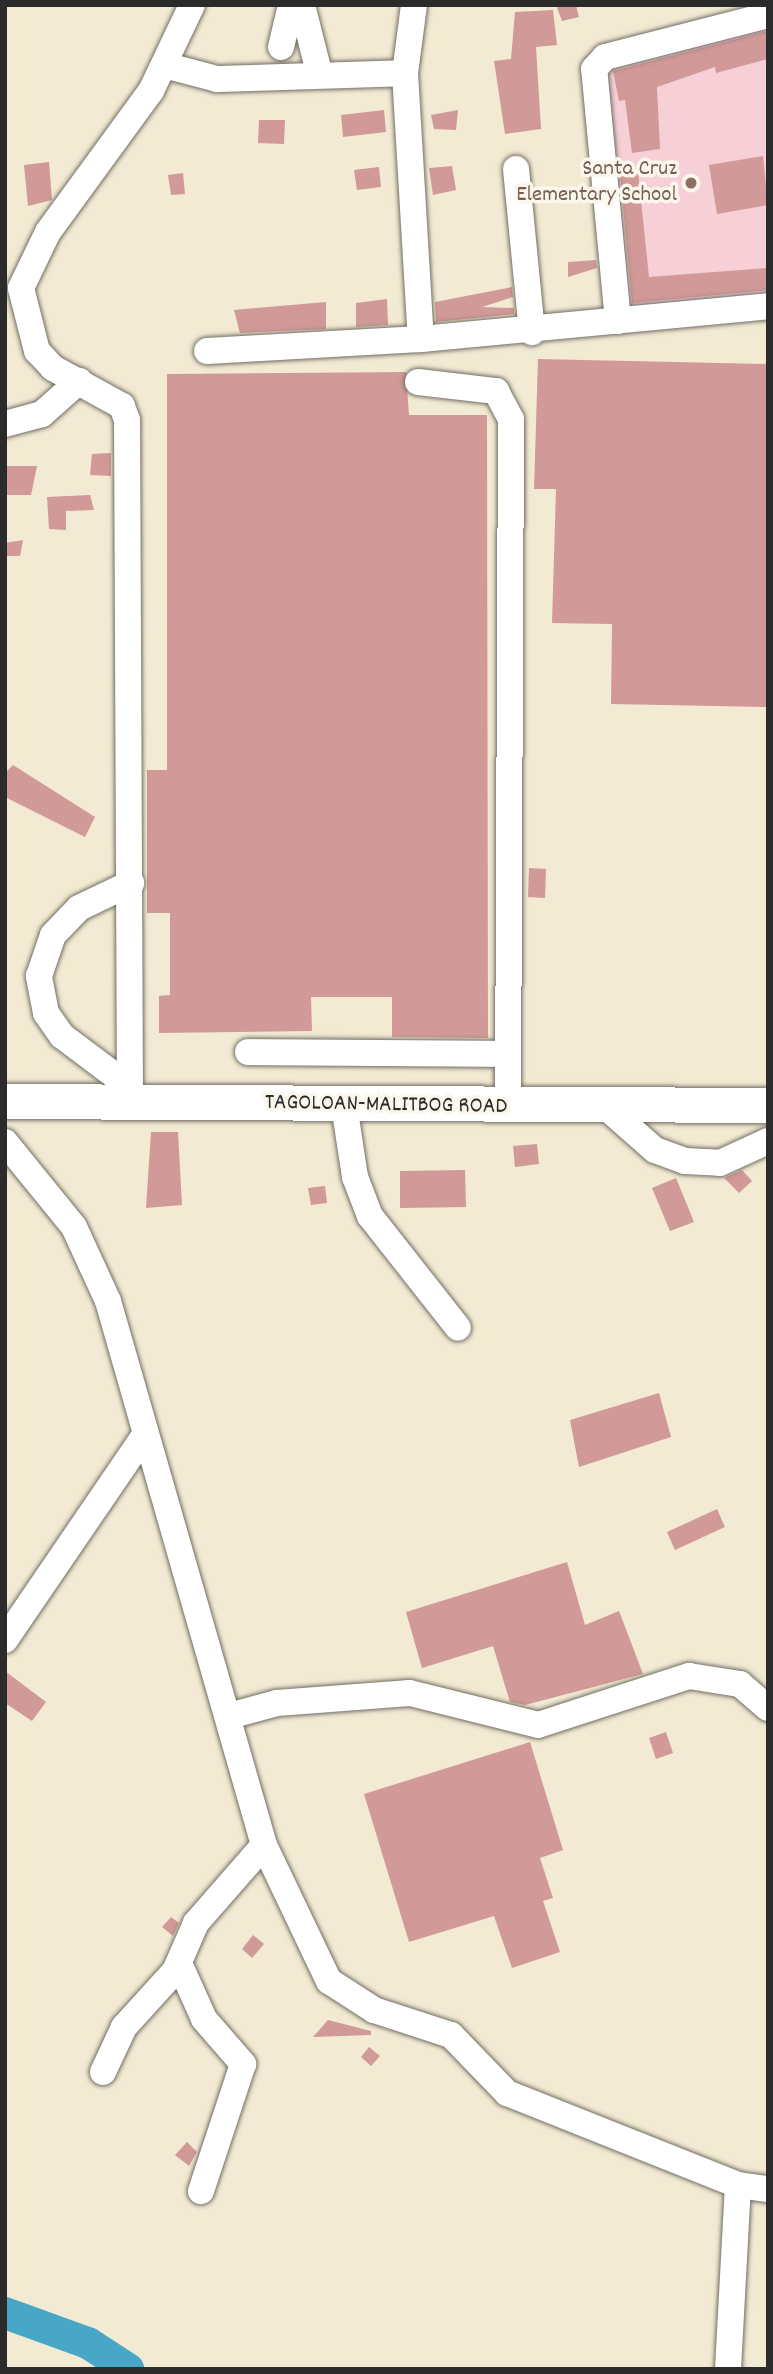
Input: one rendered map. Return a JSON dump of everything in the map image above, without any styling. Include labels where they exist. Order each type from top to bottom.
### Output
[{"type":"main road","name":"TAGOLOAN-MALITBOG ROAD","points":[[5,1101],[130,1095],[344,1105],[768,1105]]},
{"type":"street","points":[[130,1095],[127,420],[122,406],[79,381],[37,351],[21,288],[28,263],[164,65],[192,5]]},
{"type":"street","points":[[282,47],[291,5]]},
{"type":"street","points":[[302,5],[318,72]]},
{"type":"street","points":[[414,5],[405,73],[421,339]]},
{"type":"street","points":[[618,321],[594,69],[605,57],[768,15]]},
{"type":"street","points":[[164,65],[217,79],[318,72],[405,73]]},
{"type":"street","points":[[516,169],[532,332]]},
{"type":"street","points":[[207,351],[532,332],[768,306]]},
{"type":"street","points":[[5,424],[42,414],[79,381]]},
{"type":"street","points":[[418,382],[496,391],[512,419],[508,1107]]},
{"type":"street","points":[[130,1095],[62,1036],[46,1013],[39,976],[53,935],[79,908],[131,883]]},
{"type":"street","points":[[247,1052],[508,1054]]},
{"type":"street","points":[[344,1105],[355,1177],[370,1216],[458,1328]]},
{"type":"street","points":[[606,1107],[655,1150],[685,1161],[720,1163],[768,1141]]},
{"type":"street","points":[[5,1145],[90,1254],[229,1716],[264,1844],[294,1918],[329,1981],[347,1996],[374,2010],[434,2024],[472,2053],[507,2093],[738,2185],[768,2189]]},
{"type":"street","points":[[5,1640],[145,1435]]},
{"type":"street","points":[[229,1716],[277,1703],[410,1693],[538,1725],[690,1675],[740,1684],[768,1708]]},
{"type":"street","points":[[103,2072],[124,2027],[179,1963],[196,1923],[264,1844]]},
{"type":"street","points":[[179,1963],[204,2019],[243,2064],[201,2191]]},
{"type":"street","points":[[728,2369],[738,2185]]},
{"type":"shaded area","name":"Santa Cruz Elementary School","points":[[768,22],[768,298],[622,315],[606,67]]},
{"type":"building","points":[[556,5],[576,5],[579,17],[562,21]]},
{"type":"building","points":[[553,10],[557,45],[536,47],[541,129],[505,134],[494,61],[511,59],[515,12]]},
{"type":"building","points":[[768,31],[768,59],[716,73],[715,67],[657,87],[660,149],[632,153],[625,100],[619,101],[613,71]]},
{"type":"building","points":[[384,110],[386,132],[343,137],[341,115]]},
{"type":"building","points":[[458,110],[456,130],[434,129],[431,115]]},
{"type":"building","points":[[259,120],[285,120],[284,144],[258,143]]},
{"type":"building","points":[[763,156],[768,205],[717,214],[709,165]]},
{"type":"building","points":[[49,162],[52,200],[28,206],[24,165]]},
{"type":"building","points":[[452,166],[456,190],[433,195],[429,168]]},
{"type":"building","points":[[379,167],[381,187],[357,190],[354,170]]},
{"type":"building","points":[[638,172],[649,277],[768,268],[768,290],[632,303],[620,173]]},
{"type":"building","points":[[183,173],[185,194],[171,195],[168,175]]},
{"type":"building","points":[[596,260],[597,268],[568,277],[568,262]]},
{"type":"building","points":[[512,287],[513,297],[482,307],[514,308],[514,314],[436,322],[435,302]]},
{"type":"building","points":[[387,299],[388,325],[356,327],[356,303]]},
{"type":"building","points":[[326,302],[326,329],[240,333],[234,310]]},
{"type":"building","points":[[538,359],[768,364],[768,707],[611,704],[612,624],[552,623],[556,489],[534,489]]},
{"type":"building","points":[[406,372],[409,415],[487,415],[488,1038],[392,1037],[392,997],[311,997],[312,1031],[159,1033],[159,996],[170,995],[170,913],[147,913],[147,770],[167,770],[167,374]]},
{"type":"building","points":[[111,453],[111,476],[90,475],[92,454]]},
{"type":"building","points":[[5,466],[37,466],[31,495],[5,495]]},
{"type":"building","points":[[90,495],[94,510],[66,511],[66,530],[49,529],[47,497]]},
{"type":"building","points":[[23,540],[20,556],[5,556],[5,543]]},
{"type":"building","points":[[13,765],[95,817],[85,837],[5,797],[5,773]]},
{"type":"building","points":[[529,868],[546,869],[545,898],[528,897]]},
{"type":"building","points":[[151,1132],[178,1132],[182,1205],[146,1208]]},
{"type":"building","points":[[537,1144],[539,1164],[515,1167],[513,1146]]},
{"type":"building","points":[[465,1170],[466,1207],[400,1208],[400,1171]]},
{"type":"building","points":[[742,1170],[752,1181],[739,1193],[724,1178]]},
{"type":"building","points":[[676,1178],[694,1222],[670,1231],[652,1188]]},
{"type":"building","points":[[325,1186],[327,1203],[311,1205],[308,1188]]},
{"type":"building","points":[[659,1393],[671,1437],[579,1467],[570,1420]]},
{"type":"building","points":[[717,1509],[725,1527],[675,1550],[667,1532]]},
{"type":"building","points":[[567,1562],[585,1625],[619,1611],[643,1674],[525,1705],[510,1702],[493,1646],[422,1668],[406,1612]]},
{"type":"building","points":[[5,1671],[46,1702],[32,1721],[5,1703]]},
{"type":"building","points":[[666,1732],[673,1753],[656,1759],[649,1738]]},
{"type":"building","points":[[530,1742],[563,1850],[540,1858],[553,1898],[543,1901],[560,1952],[512,1968],[494,1916],[409,1942],[364,1794]]},
{"type":"building","points":[[171,1917],[179,1923],[173,1936],[162,1927]]},
{"type":"building","points":[[253,1935],[264,1944],[252,1958],[242,1949]]},
{"type":"building","points":[[328,2020],[371,2031],[371,2035],[313,2037]]},
{"type":"building","points":[[369,2047],[380,2056],[371,2066],[361,2057]]},
{"type":"building","points":[[187,2142],[197,2152],[189,2166],[175,2155]]},
{"type":"waterway","points":[[5,2313],[88,2343],[128,2369]]},
{"type":"place","name":"Santa Cruz Elementary School","points":[[691,183]]}]
